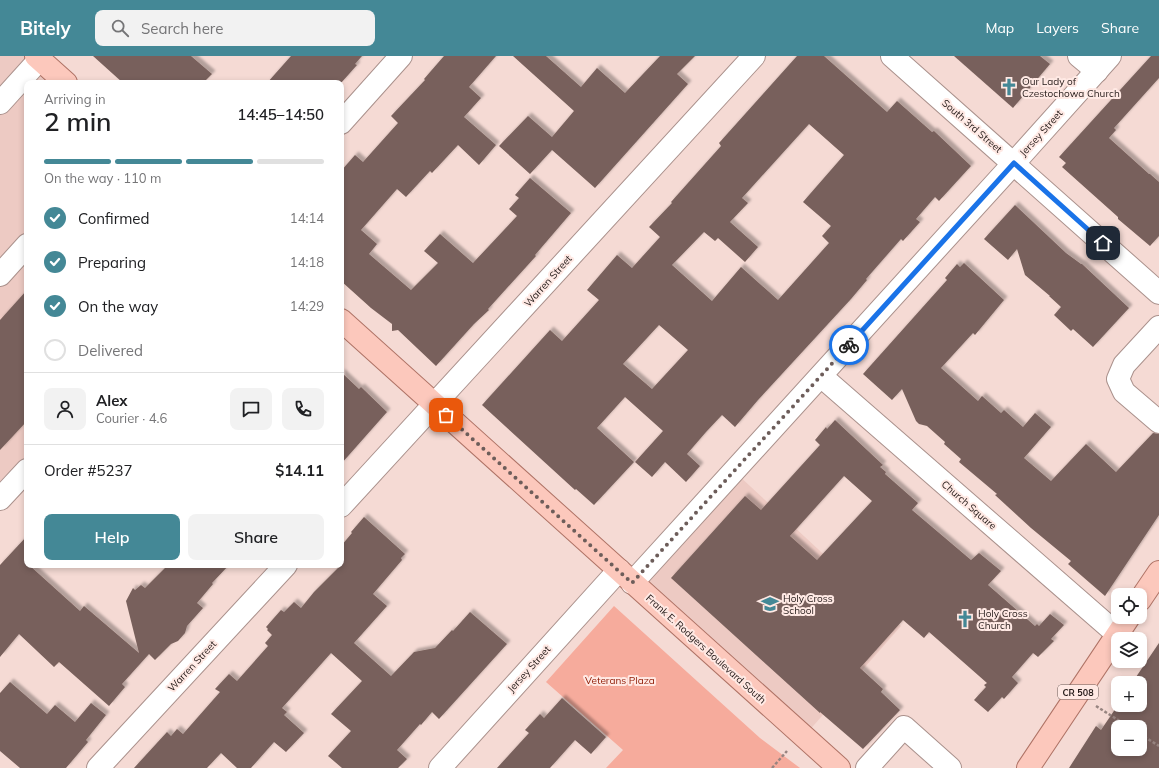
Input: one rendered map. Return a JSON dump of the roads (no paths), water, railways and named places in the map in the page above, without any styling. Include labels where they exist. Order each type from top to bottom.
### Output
[{"type":"main road","points":[[39,57],[63,80]]},
{"type":"main road","name":"Frank E. Rodgers Boulevard South","points":[[344,323],[840,768]]},
{"type":"main road","points":[[1147,590],[1159,572]]},
{"type":"main road","name":"CR 508","points":[[1028,768],[1123,626]]},
{"type":"street","points":[[344,120],[401,56]]},
{"type":"street","name":"Warren Street","points":[[344,503],[754,56]]},
{"type":"street","name":"South 3rd Street","points":[[892,56],[1159,293]]},
{"type":"street","points":[[1079,56],[1103,63]]},
{"type":"street","points":[[0,103],[39,57]]},
{"type":"street","name":"Jersey Street","points":[[440,768],[820,376],[1103,63]]},
{"type":"street","points":[[0,275],[24,248]]},
{"type":"street","points":[[1159,327],[1124,365],[1118,379],[1124,392],[1159,422]]},
{"type":"street","name":"Church Square","points":[[820,376],[1123,626]]},
{"type":"street","points":[[0,499],[24,473]]},
{"type":"street","name":"Warren Street","points":[[98,768],[283,568]]},
{"type":"street","points":[[868,768],[904,727],[950,768]]},
{"type":"place","name":"Our Lady of Czestochowa Church","points":[[1009,87]]},
{"type":"place","name":"Holy Cross School","points":[[770,604]]},
{"type":"place","name":"Holy Cross Church","points":[[965,619]]},
{"type":"park label","name":"Veterans Plaza","points":[[620,680]]}]
